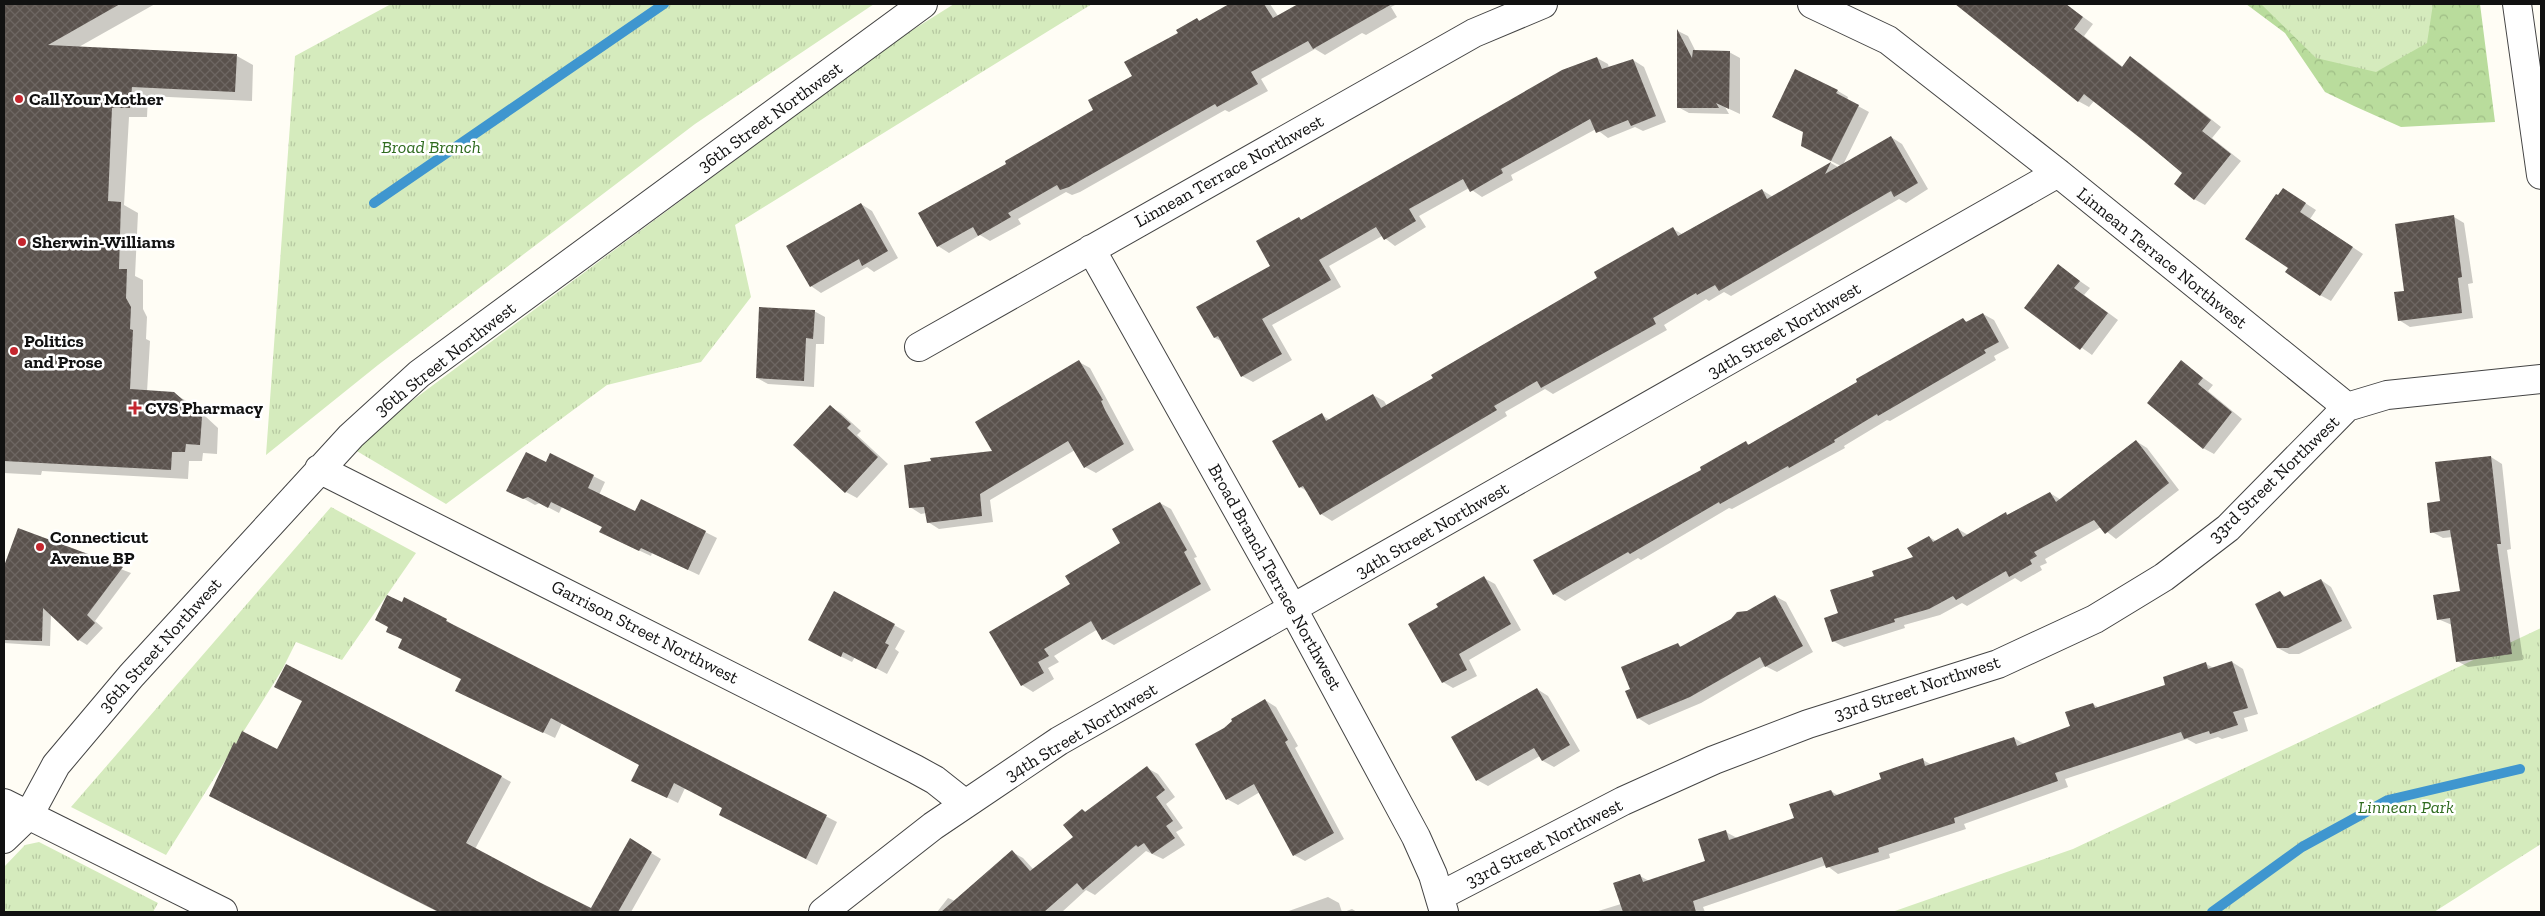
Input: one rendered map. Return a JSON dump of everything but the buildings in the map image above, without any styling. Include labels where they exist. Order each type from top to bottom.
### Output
[{"type":"street","name":"36th Street Northwest","points":[[4,839],[29,815],[56,765],[131,676],[372,414],[419,374],[923,4]]},
{"type":"street","name":"Linnean Terrace Northwest","points":[[919,347],[1474,33],[1543,4]]},
{"type":"street","name":"Linnean Terrace Northwest","points":[[1812,4],[1888,40],[2058,174],[2347,407]]},
{"type":"street","points":[[2517,4],[2541,175]]},
{"type":"street","name":"34th Street Northwest","points":[[823,912],[964,804],[1060,741],[2058,174]]},
{"type":"street","name":"Broad Branch Terrace Northwest","points":[[1091,250],[1293,608],[1416,837],[1442,904]]},
{"type":"street","points":[[2347,407],[2387,395],[2541,379]]},
{"type":"street","name":"33rd Street Northwest","points":[[1442,904],[1623,801],[1714,760],[1816,721],[1998,664],[2095,619],[2164,577],[2228,528],[2347,407]]},
{"type":"street","name":"Garrison Street Northwest","points":[[320,469],[915,769],[935,780],[964,804]]},
{"type":"street","points":[[4,803],[223,912]]},
{"type":"green space","name":"Broad Branch","points":[[391,4],[874,4],[695,124],[378,365],[266,455],[295,56]]},
{"type":"green space","points":[[954,4],[1092,4],[735,225],[751,297],[701,362],[607,385],[446,504],[350,447],[895,41]]},
{"type":"green space","points":[[2246,4],[2480,4],[2495,122],[2401,127],[2354,106],[2325,92],[2285,33]]},
{"type":"green space","points":[[2261,4],[2433,4],[2427,43],[2376,72],[2316,58]]},
{"type":"green space","points":[[331,507],[416,553],[342,660],[296,642],[282,670],[166,855],[71,807]]},
{"type":"green space","name":"Linnean Park","points":[[2541,628],[2541,844],[2434,912],[1892,912],[2073,849]]},
{"type":"green space","points":[[39,842],[158,903],[153,912],[4,912],[4,867],[25,845]]},
{"type":"waterway","name":"Broad Branch","points":[[374,203],[664,4]]},
{"type":"waterway","points":[[2212,912],[2302,847],[2388,800],[2520,769]]},
{"type":"place","name":"Call Your Mother","points":[[19,99]]},
{"type":"place","name":"Sherwin-Williams","points":[[22,242]]},
{"type":"place","name":"Politics and Prose","points":[[14,351]]},
{"type":"place","name":"CVS Pharmacy","points":[[135,408]]},
{"type":"place","name":"Connecticut Avenue BP","points":[[40,547]]}]
